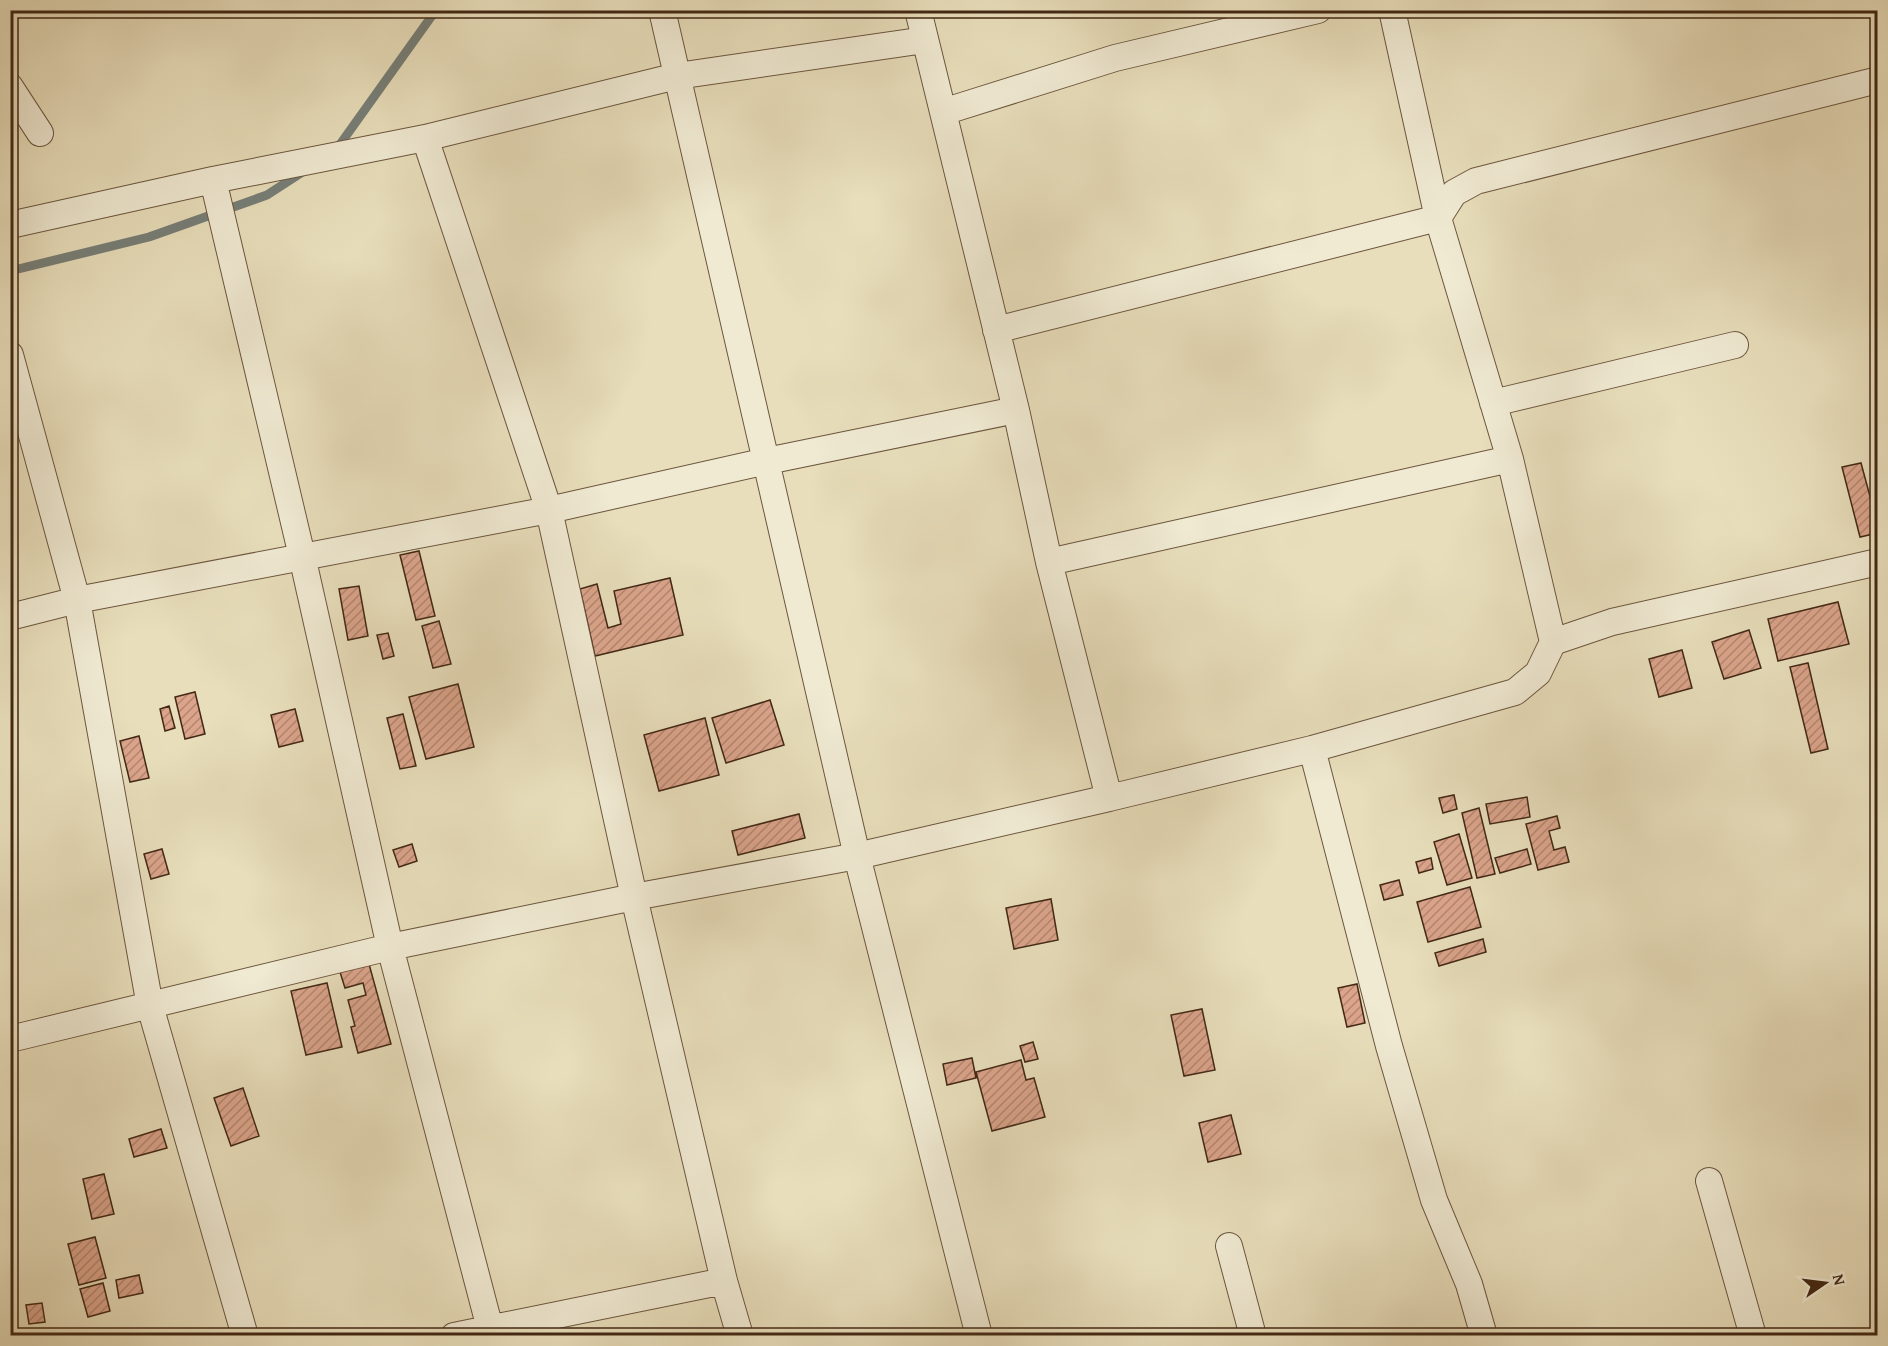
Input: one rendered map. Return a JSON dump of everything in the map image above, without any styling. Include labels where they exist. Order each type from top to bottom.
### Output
[{"type":"street","points":[[662,10],[857,856],[979,1335]]},
{"type":"street","points":[[918,10],[1016,410],[1049,562],[1109,798]]},
{"type":"street","points":[[943,112],[1114,58],[1318,10]]},
{"type":"street","points":[[10,1039],[390,947],[634,897],[857,856],[1109,798],[1312,749],[1515,692],[1538,673],[1552,642],[1510,459],[1438,218],[1392,10]]},
{"type":"street","points":[[10,225],[213,180],[425,138],[677,76],[925,40]]},
{"type":"street","points":[[996,330],[1438,218],[1454,193],[1476,181],[1878,80]]},
{"type":"street","points":[[10,87],[40,133]]},
{"type":"street","points":[[425,138],[549,510],[634,897],[724,1281],[740,1335]]},
{"type":"street","points":[[213,180],[302,556],[390,947],[491,1332]]},
{"type":"street","points":[[1493,403],[1735,345]]},
{"type":"street","points":[[10,355],[78,600],[150,1006],[245,1335]]},
{"type":"street","points":[[10,617],[78,600],[549,510],[767,461],[1016,410]]},
{"type":"street","points":[[1049,562],[1510,459]]},
{"type":"street","points":[[1552,642],[1612,622],[1878,562]]},
{"type":"street","points":[[1312,749],[1389,1047],[1421,1156],[1434,1200],[1469,1284],[1485,1335]]},
{"type":"street","points":[[1709,1181],[1753,1335]]},
{"type":"street","points":[[1229,1246],[1252,1335]]},
{"type":"street","points":[[454,1335],[491,1332],[724,1281]]},
{"type":"building","points":[[1861,463],[1878,533],[1860,537],[1842,467]]},
{"type":"building","points":[[419,551],[435,616],[416,620],[400,555]]},
{"type":"building","points":[[670,578],[683,635],[595,656],[580,589],[597,584],[608,628],[621,624],[614,591]]},
{"type":"building","points":[[359,586],[368,636],[348,640],[339,589]]},
{"type":"building","points":[[1838,602],[1849,644],[1778,661],[1768,619]]},
{"type":"building","points":[[439,621],[451,664],[433,668],[422,626]]},
{"type":"building","points":[[1749,630],[1761,668],[1724,679],[1712,642]]},
{"type":"building","points":[[388,633],[394,656],[383,659],[377,635]]},
{"type":"building","points":[[1682,650],[1692,688],[1659,697],[1649,659]]},
{"type":"building","points":[[1808,663],[1828,749],[1811,753],[1790,667]]},
{"type":"building","points":[[458,684],[474,747],[426,759],[409,697]]},
{"type":"building","points":[[195,692],[205,734],[185,739],[175,697]]},
{"type":"building","points":[[770,700],[784,745],[726,763],[712,718]]},
{"type":"building","points":[[169,706],[175,728],[165,731],[160,709]]},
{"type":"building","points":[[295,709],[303,741],[279,747],[271,715]]},
{"type":"building","points":[[403,714],[416,766],[400,769],[387,718]]},
{"type":"building","points":[[705,718],[719,775],[659,791],[644,735]]},
{"type":"building","points":[[139,736],[149,778],[130,782],[120,741]]},
{"type":"building","points":[[1454,795],[1457,809],[1443,813],[1439,798]]},
{"type":"building","points":[[1527,797],[1530,817],[1490,824],[1486,804]]},
{"type":"building","points":[[1479,808],[1495,874],[1477,878],[1462,813]]},
{"type":"building","points":[[799,814],[805,838],[738,855],[732,831]]},
{"type":"building","points":[[1557,816],[1560,828],[1549,831],[1554,850],[1565,847],[1569,862],[1538,870],[1526,824]]},
{"type":"building","points":[[1459,834],[1472,878],[1447,885],[1434,842]]},
{"type":"building","points":[[412,844],[417,861],[399,867],[393,850]]},
{"type":"building","points":[[162,849],[169,874],[151,879],[144,854]]},
{"type":"building","points":[[1527,849],[1531,864],[1500,873],[1495,858]]},
{"type":"building","points":[[1431,858],[1433,869],[1419,873],[1416,862]]},
{"type":"building","points":[[1399,880],[1403,895],[1384,900],[1380,885]]},
{"type":"building","points":[[1470,887],[1481,927],[1428,942],[1417,902]]},
{"type":"building","points":[[1051,899],[1058,940],[1014,949],[1006,908]]},
{"type":"building","points":[[1483,939],[1486,952],[1439,966],[1435,953]]},
{"type":"building","points":[[369,964],[391,1044],[358,1053],[351,1027],[355,1026],[348,1000],[366,995],[363,983],[345,988],[340,972]]},
{"type":"building","points":[[327,983],[342,1047],[306,1055],[291,991]]},
{"type":"building","points":[[1357,984],[1365,1023],[1347,1027],[1338,988]]},
{"type":"building","points":[[1202,1009],[1215,1070],[1184,1076],[1171,1015]]},
{"type":"building","points":[[1033,1042],[1038,1059],[1025,1062],[1020,1046]]},
{"type":"building","points":[[972,1058],[976,1078],[947,1085],[943,1064]]},
{"type":"building","points":[[1021,1060],[1026,1080],[1034,1078],[1045,1117],[992,1131],[976,1072]]},
{"type":"building","points":[[243,1088],[259,1136],[231,1146],[214,1098]]},
{"type":"building","points":[[1231,1115],[1241,1154],[1208,1162],[1199,1123]]},
{"type":"building","points":[[161,1129],[167,1148],[134,1157],[129,1139]]},
{"type":"building","points":[[104,1174],[114,1214],[92,1219],[83,1179]]},
{"type":"building","points":[[95,1237],[106,1278],[79,1285],[68,1244]]},
{"type":"building","points":[[139,1275],[143,1293],[119,1298],[116,1280]]},
{"type":"building","points":[[103,1283],[110,1311],[88,1317],[80,1289]]},
{"type":"building","points":[[42,1303],[45,1322],[29,1324],[26,1305]]},
{"type":"waterway","points":[[336,150],[436,10]]},
{"type":"waterway","points":[[10,271],[149,237],[267,195],[304,171]]}]
